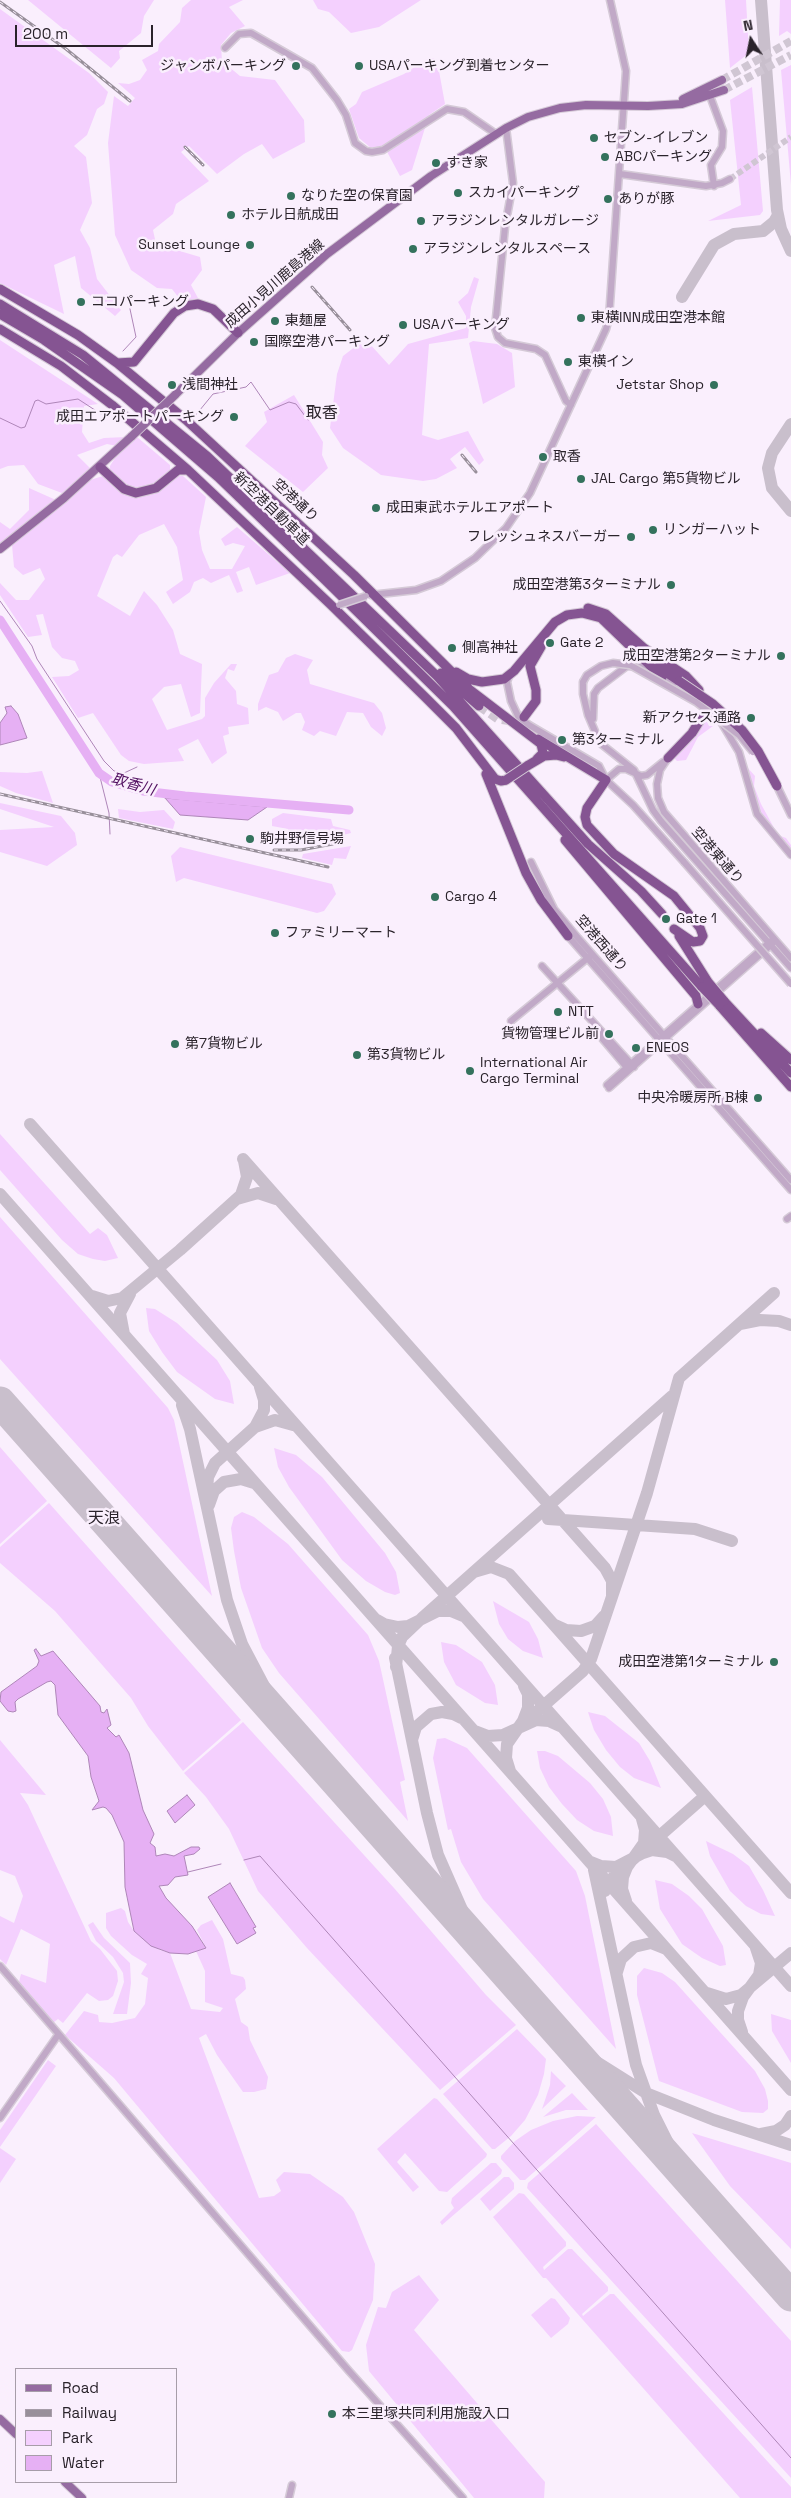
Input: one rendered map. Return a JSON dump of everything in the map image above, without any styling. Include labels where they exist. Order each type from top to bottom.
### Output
[{"type":"highway","name":"空港通り","points":[[0,289],[65,326],[117,363],[210,441],[370,595],[435,654],[469,689],[543,747],[543,753],[537,759]]},
{"type":"highway","name":"新空港自動車道","points":[[0,304],[83,356],[169,423],[207,456],[367,609]]},
{"type":"highway","points":[[117,363],[134,362],[174,313],[185,306],[198,304],[213,309],[238,333]]},
{"type":"highway","name":"新空港自動車道","points":[[0,314],[90,371],[171,435],[454,706],[498,755]]},
{"type":"highway","points":[[0,329],[61,366],[112,405],[188,470],[336,606],[465,739],[495,779],[506,780],[537,759],[551,755],[562,756],[606,780]]},
{"type":"highway","points":[[134,362],[137,379]]},
{"type":"highway","points":[[174,458],[176,471]]},
{"type":"highway","points":[[100,467],[124,489],[136,493],[156,488],[176,471],[188,470]]},
{"type":"highway","points":[[474,680],[491,680],[506,671],[546,621],[563,611],[581,607],[599,610],[612,619],[651,654],[686,676],[699,690]]},
{"type":"highway","points":[[367,609],[480,706]]},
{"type":"highway","points":[[367,609],[460,700],[588,844],[641,891],[662,914]]},
{"type":"highway","points":[[435,654],[461,675],[474,680],[493,682],[509,676],[550,626],[562,617],[574,613],[588,613],[601,618],[628,634]]},
{"type":"highway","points":[[524,717],[533,708],[536,698],[530,670],[533,658],[559,624],[574,613]]},
{"type":"highway","points":[[601,618],[662,677]]},
{"type":"highway","points":[[632,650],[713,704],[742,730],[762,756],[777,786]]},
{"type":"highway","points":[[668,758],[692,733],[702,717]]},
{"type":"highway","points":[[525,731],[606,780]]},
{"type":"highway","points":[[465,739],[494,789],[526,873],[541,900],[568,936]]},
{"type":"highway","points":[[498,755],[722,1003],[791,1087]]},
{"type":"highway","points":[[498,755],[532,800],[696,996],[698,1004]]},
{"type":"highway","points":[[606,780],[587,808],[585,817],[587,824],[614,854],[670,892],[700,928],[703,936],[700,941],[693,942],[672,926],[705,984]]},
{"type":"highway","points":[[722,1003],[768,1038],[791,1060]]},
{"type":"highway","points":[[745,1021],[791,1073]]},
{"type":"main road","name":"成田小見川鹿島港線","points":[[664,105],[706,89],[722,80]]},
{"type":"main road","name":"成田小見川鹿島港線","points":[[2,548],[100,467],[238,333],[345,240],[431,176],[496,134],[528,117],[560,108],[586,105],[682,104],[724,90]]},
{"type":"main road","points":[[0,2419],[15,2433]]},
{"type":"main road","points":[[66,2483],[82,2498]]},
{"type":"street","points":[[336,606],[370,595],[416,590],[440,581],[475,558],[506,528],[530,494],[571,405],[609,318],[625,106],[626,64],[610,0]]},
{"type":"street","points":[[225,48],[235,37],[243,33],[251,33],[312,68],[346,115],[355,143],[366,151],[383,150],[440,112],[452,109],[464,112],[496,134]]},
{"type":"street","points":[[710,96],[723,130],[722,147],[712,165],[714,186]]},
{"type":"street","points":[[506,128],[513,182],[505,227],[495,328],[498,337],[505,344],[536,349],[545,355],[566,401],[571,405]]},
{"type":"street","points":[[620,174],[714,186],[730,179]]},
{"type":"street","points":[[638,776],[631,766],[605,749],[596,737],[583,694],[583,682],[587,675],[601,666],[618,663],[630,665],[696,702],[740,736],[758,757],[777,786],[791,815]]},
{"type":"street","points":[[593,727],[592,704],[594,694],[621,668],[636,665],[662,677],[707,705],[722,723],[739,752],[756,814],[791,855]]},
{"type":"street","points":[[509,676],[507,682],[510,701],[518,716],[529,726],[596,763],[604,771],[606,780],[633,805],[791,984]]},
{"type":"street","points":[[606,780],[619,769],[626,769],[638,776],[647,775],[668,758]]},
{"type":"street","name":"空港東通り","points":[[668,758],[660,770],[657,784],[658,798],[664,812],[791,968]]},
{"type":"street","name":"空港東通り","points":[[638,776],[653,810],[661,821],[771,943],[791,958]]},
{"type":"street","name":"空港西通り","points":[[531,862],[554,909],[590,957],[659,1042],[791,1190]]},
{"type":"street","name":"空港西通り","points":[[568,936],[665,1036],[791,1180]]},
{"type":"street","points":[[608,1086],[659,1042],[698,1004],[771,943]]},
{"type":"street","points":[[665,1036],[771,943]]},
{"type":"street","points":[[511,1021],[590,957]]},
{"type":"street","points":[[542,966],[630,1067]]},
{"type":"street","points":[[0,1966],[58,2036],[319,2334],[349,2371],[464,2498]]},
{"type":"street","points":[[0,2118],[58,2036]]},
{"type":"street","points":[[288,2498],[292,2485]]},
{"type":"green space","points":[[28,0],[154,0],[144,16],[141,33],[119,51],[120,58],[111,68]]},
{"type":"green space","points":[[191,0],[243,0],[229,7],[245,26],[231,33],[221,45],[222,61],[240,76],[275,80],[304,120],[305,142],[273,159],[262,144],[244,154],[217,174],[189,146],[181,152],[209,181],[176,204],[173,214],[153,230],[156,244],[200,257],[202,270],[191,285],[198,298],[182,302],[172,289],[157,288],[131,270],[115,235],[108,143],[114,96],[128,106],[135,98],[118,83],[129,84],[140,80],[147,70],[142,60],[158,51],[159,44],[180,22],[182,8]]},
{"type":"green space","points":[[313,0],[421,0],[379,27],[351,33],[329,12],[318,9]]},
{"type":"green space","points":[[725,0],[746,0],[749,53],[730,68]]},
{"type":"green space","points":[[780,0],[791,0],[791,34],[787,31],[779,36]]},
{"type":"green space","points":[[0,9],[89,73],[108,92],[104,104],[97,109],[87,135],[74,146],[86,157],[92,203],[80,230],[90,248],[97,279],[121,310],[115,316],[81,288],[75,256],[54,265],[64,314],[0,283]]},
{"type":"green space","points":[[430,57],[437,60],[445,104],[429,115],[412,170],[400,176],[384,146],[371,148],[359,138],[349,109],[356,104],[362,92],[404,74]]},
{"type":"green space","points":[[791,65],[791,185],[781,70]]},
{"type":"green space","points":[[752,87],[763,211],[760,215],[708,221],[741,205],[730,100]]},
{"type":"green space","points":[[474,277],[479,279],[471,307],[468,338],[429,344],[422,435],[438,440],[468,431],[484,460],[479,465],[465,447],[450,459],[457,468],[436,479],[423,481],[381,475],[343,448],[330,428],[337,374],[343,356],[356,346],[368,342],[389,365],[408,344],[466,328],[466,316],[458,302],[468,293]]},
{"type":"green space","points":[[0,340],[98,404],[84,406],[82,432],[89,443],[104,438],[126,437],[117,446],[107,444],[77,455],[92,470],[62,493],[38,484],[24,465],[8,466],[0,469]]},
{"type":"green space","points":[[473,341],[497,344],[512,353],[515,387],[483,404],[469,343]]},
{"type":"green space","points":[[294,395],[323,442],[322,455],[328,468],[303,492],[245,446],[267,422],[264,412]]},
{"type":"green space","points":[[137,437],[170,465],[170,470],[166,476],[155,484],[137,489],[130,488],[110,472],[110,466],[115,458]]},
{"type":"green space","points":[[103,476],[115,488],[128,494],[154,492],[179,476],[183,476],[206,497],[199,532],[202,550],[210,569],[232,569],[245,546],[233,543],[225,546],[221,539],[237,527],[290,573],[256,585],[249,567],[236,572],[243,591],[237,593],[229,575],[211,583],[203,578],[194,582],[190,592],[173,604],[166,592],[183,580],[177,547],[164,524],[139,535],[122,557],[117,554],[113,557],[97,596],[130,616],[144,591],[157,605],[173,630],[180,654],[202,664],[200,713],[191,717],[181,684],[164,687],[152,699],[167,730],[202,719],[205,716],[205,698],[214,683],[231,664],[237,664],[234,671],[228,669],[225,678],[236,691],[237,704],[248,708],[249,724],[228,727],[229,734],[223,736],[227,753],[212,764],[198,739],[178,749],[184,761],[144,764],[129,761],[121,755],[93,713],[78,718],[52,677],[69,676],[79,670],[75,661],[62,658],[52,647],[43,614],[36,615],[42,635],[28,637],[0,595],[0,583],[16,600],[29,600],[45,579],[40,568],[23,575],[14,567],[12,545],[90,480]]},
{"type":"green space","points":[[29,488],[56,500],[0,544],[0,522],[10,529],[29,510]]},
{"type":"green space","points":[[295,654],[313,660],[307,670],[310,684],[374,703],[382,713],[386,728],[382,736],[371,727],[363,713],[347,712],[336,736],[320,731],[314,736],[302,730],[305,722],[301,713],[296,713],[283,721],[278,712],[266,707],[258,711],[258,704],[269,675],[278,672],[286,658]]},
{"type":"green space","points":[[705,718],[709,726],[713,726],[698,737],[686,760],[677,761],[673,757]]},
{"type":"green space","points":[[747,767],[755,776],[754,786],[761,804],[778,835],[786,838],[791,845],[791,852],[758,813]]},
{"type":"green space","points":[[42,771],[53,803],[16,793],[0,786],[0,772],[27,773]]},
{"type":"green space","points":[[0,803],[61,816],[75,833],[77,845],[47,866],[0,852],[0,830],[54,827],[0,809]]},
{"type":"green space","points":[[118,809],[140,812],[164,810],[175,822],[173,829],[119,818]]},
{"type":"green space","points":[[283,813],[331,819],[333,826],[350,830],[351,833],[310,843],[292,842],[288,829],[272,826],[272,819]]},
{"type":"green space","points":[[351,846],[346,859],[334,858],[332,865],[302,858],[303,854]]},
{"type":"green space","points":[[180,847],[332,884],[336,894],[324,911],[317,913],[184,878],[176,882],[171,856]]},
{"type":"green space","points":[[0,1134],[90,1234],[98,1228],[107,1235],[118,1258],[105,1261],[93,1259],[78,1254],[62,1240],[0,1170]]},
{"type":"green space","points":[[0,1217],[168,1408],[174,1420],[212,1596],[0,1359]]},
{"type":"green space","points":[[146,1308],[155,1309],[177,1323],[217,1360],[230,1381],[234,1404],[215,1399],[177,1372],[149,1331]]},
{"type":"green space","points":[[0,1447],[47,1501],[0,1544]]},
{"type":"green space","points":[[274,1448],[296,1455],[322,1477],[385,1553],[396,1572],[400,1593],[395,1595],[385,1592],[366,1581],[342,1560],[289,1487],[278,1467]]},
{"type":"green space","points":[[49,1503],[241,1720],[183,1771],[148,1726],[131,1698],[55,1611],[0,1563],[0,1547]]},
{"type":"green space","points":[[242,1512],[254,1517],[288,1544],[368,1635],[379,1661],[405,1780],[400,1782],[408,1821],[279,1673],[262,1648],[241,1588],[234,1551],[231,1528],[234,1517]]},
{"type":"green space","points":[[493,1601],[529,1622],[538,1639],[543,1658],[523,1651],[508,1639],[499,1624]]},
{"type":"green space","points":[[441,1642],[456,1645],[482,1662],[495,1685],[498,1705],[485,1703],[456,1685],[444,1662]]},
{"type":"green space","points":[[588,1712],[605,1716],[639,1743],[650,1761],[661,1788],[634,1778],[620,1767],[606,1750],[594,1730]]},
{"type":"green space","points":[[243,1722],[394,1888],[486,1995],[516,2025],[440,2090],[307,1948],[258,1891],[229,1829],[206,1797],[184,1773]]},
{"type":"green space","points":[[445,1738],[467,1748],[576,1871],[585,1896],[616,2049],[483,1899],[461,1862],[451,1829],[448,1830],[433,1758],[437,1739]]},
{"type":"green space","points":[[0,1740],[46,1795],[20,1793],[28,1805],[91,1941],[100,1949],[117,1971],[118,1981],[113,1996],[108,2000],[99,2001],[87,1993],[63,2023],[58,2019],[53,2023],[19,1982],[21,1974],[46,1983],[50,1944],[21,1929],[6,1965],[0,1959],[0,1916],[14,1923],[23,1896],[15,1876],[0,1870]]},
{"type":"green space","points":[[537,1751],[545,1751],[558,1756],[590,1783],[603,1799],[611,1817],[613,1836],[594,1831],[577,1820],[562,1804],[549,1787],[540,1768]]},
{"type":"green space","points":[[706,1841],[733,1854],[749,1866],[775,1916],[761,1914],[746,1906],[730,1891],[710,1856]]},
{"type":"green space","points":[[655,1880],[672,1884],[689,1896],[702,1909],[723,1946],[726,1965],[720,1966],[702,1958],[682,1944],[660,1909]]},
{"type":"green space","points":[[121,1908],[125,1911],[128,1922],[134,1931],[160,1950],[170,1953],[191,2009],[220,2012],[223,2008],[205,2002],[205,1971],[196,1951],[206,1948],[197,1930],[201,1925],[212,1920],[223,1939],[231,1974],[243,1977],[245,1980],[246,1989],[235,1999],[241,2022],[248,2027],[250,2040],[268,2077],[266,2089],[243,2092],[217,2055],[206,2034],[199,2038],[259,2198],[274,2196],[281,2191],[276,2180],[284,2172],[310,2174],[343,2197],[354,2212],[375,2264],[373,2300],[352,2350],[349,2352],[342,2351],[114,2078],[65,2035],[84,2011],[98,2015],[99,2022],[112,2023],[135,2018],[145,2004],[148,1978],[141,1974],[147,1964],[132,1955],[111,1936],[106,1928],[106,1913]]},
{"type":"green space","points":[[93,1922],[104,1938],[130,1963],[131,1983],[127,2014],[113,2014],[124,1982],[123,1973],[113,1957],[96,1941],[88,1925]]},
{"type":"green space","points":[[644,1968],[662,1973],[675,1982],[755,2071],[765,2089],[768,2109],[763,2113],[742,2112],[659,2081],[637,1995],[637,1976]]},
{"type":"green space","points":[[771,2014],[791,2020],[791,2063],[772,2031]]},
{"type":"green space","points":[[517,2029],[546,2059],[544,2074],[538,2095],[525,2120],[511,2136],[495,2149],[492,2149],[443,2094]]},
{"type":"green space","points":[[48,2060],[56,2066],[0,2147],[0,2130]]},
{"type":"green space","points":[[551,2071],[566,2086],[542,2109],[550,2085]]},
{"type":"green space","points":[[572,2093],[588,2110],[566,2110],[543,2117]]},
{"type":"green space","points":[[434,2098],[487,2154],[447,2192],[439,2191],[405,2153],[397,2162],[419,2187],[413,2192],[377,2149]]},
{"type":"green space","points":[[577,2116],[596,2117],[525,2180],[520,2180],[501,2159],[501,2156],[515,2141],[531,2130],[553,2121]]},
{"type":"green space","points":[[596,2124],[791,2341],[791,2478],[527,2188],[528,2183]]},
{"type":"green space","points":[[692,2133],[791,2163],[791,2249],[730,2186]]},
{"type":"green space","points":[[0,2148],[16,2159],[0,2183]]},
{"type":"green space","points":[[491,2163],[496,2163],[502,2170],[501,2174],[442,2225],[440,2222],[454,2208],[451,2203],[452,2198]]},
{"type":"green space","points":[[504,2177],[509,2177],[514,2183],[514,2189],[490,2211],[480,2199]]},
{"type":"green space","points":[[519,2193],[524,2194],[566,2242],[566,2246],[543,2267],[544,2270],[568,2249],[572,2249],[608,2287],[608,2291],[582,2314],[583,2316],[610,2294],[614,2294],[791,2487],[791,2498],[740,2498],[546,2278],[543,2278],[493,2217]]},
{"type":"green space","points":[[419,2275],[439,2300],[414,2330],[545,2482],[544,2498],[474,2498],[369,2371],[366,2345],[378,2307],[386,2308],[392,2292]]},
{"type":"green space","points":[[551,2298],[555,2299],[570,2318],[568,2324],[551,2338],[531,2315]]},
{"type":"water","points":[[11,706],[18,714],[27,738],[0,745],[0,723],[7,713],[5,707]]},
{"type":"water","points":[[165,798],[267,807],[248,820],[180,815]]},
{"type":"water","points":[[36,1649],[41,1656],[53,1651],[100,1706],[101,1712],[104,1713],[107,1709],[111,1725],[107,1728],[116,1737],[119,1735],[129,1753],[143,1810],[154,1834],[150,1843],[155,1847],[156,1856],[165,1854],[174,1856],[191,1847],[199,1847],[200,1849],[194,1854],[184,1856],[188,1875],[175,1877],[168,1885],[159,1886],[166,1898],[192,1926],[206,1948],[188,1954],[170,1953],[151,1946],[134,1931],[125,1887],[124,1842],[112,1815],[106,1808],[92,1810],[99,1801],[91,1777],[88,1756],[58,1715],[55,1685],[51,1681],[47,1682],[18,1699],[15,1702],[16,1711],[13,1712],[8,1711],[0,1701],[1,1692],[37,1666],[39,1661],[34,1650]]},
{"type":"water","points":[[187,1795],[195,1805],[175,1823],[167,1811]]},
{"type":"water","points":[[230,1883],[256,1927],[253,1928],[256,1933],[237,1944],[208,1897]]},
{"type":"waterway","points":[[123,351],[136,337],[127,295]]},
{"type":"waterway","points":[[195,416],[213,394],[246,387],[251,382],[270,410],[289,402],[296,404],[308,420]]},
{"type":"waterway","points":[[0,418],[21,428],[25,427],[35,401],[38,400],[46,404],[78,399],[101,414]]},
{"type":"waterway","points":[[0,601],[32,646],[37,659],[104,761],[114,771],[124,773],[137,767]]},
{"type":"waterway","name":"取香川","points":[[0,620],[99,773],[112,782],[143,791],[185,796],[349,810]]},
{"type":"waterway","points":[[99,773],[109,813],[110,834]]},
{"type":"waterway","points":[[244,1860],[260,1856],[791,2458]]},
{"type":"waterway","points":[[188,1872],[221,1864]]},
{"type":"taxiway","points":[[761,0],[777,210],[781,229],[791,251]]},
{"type":"taxiway","points":[[682,297],[714,245],[734,234],[763,231],[774,222],[778,215]]},
{"type":"taxiway","points":[[791,424],[772,453],[768,468],[772,488],[791,511]]},
{"type":"taxiway","points":[[30,1124],[791,1986]]},
{"type":"taxiway","points":[[243,1159],[605,1568],[612,1581],[612,1596]]},
{"type":"taxiway","points":[[92,1296],[108,1301],[122,1298],[180,1250],[241,1195],[247,1177],[244,1161]]},
{"type":"taxiway","points":[[237,1199],[258,1193],[276,1199]]},
{"type":"taxiway","points":[[0,1194],[791,2090]]},
{"type":"taxiway","points":[[517,1729],[583,1671],[591,1659],[647,1493],[679,1378],[774,1293]]},
{"type":"taxiway","points":[[124,1334],[120,1313],[130,1294]]},
{"type":"taxiway","points":[[740,1324],[760,1320],[779,1321],[791,1325]]},
{"type":"taxiway","points":[[255,1427],[264,1410],[264,1400],[260,1387]]},
{"type":"taxiway","points":[[396,1667],[398,1646],[402,1637],[672,1396]]},
{"type":"taxiway","points":[[182,1405],[190,1429],[227,1600],[242,1644],[283,1722]]},
{"type":"taxiway","points":[[207,1491],[208,1477],[215,1463],[255,1427],[275,1420],[293,1425]]},
{"type":"taxiway","points":[[209,1505],[214,1491],[224,1482],[241,1479],[254,1483]]},
{"type":"taxiway","points":[[548,1519],[695,1529],[732,1541]]},
{"type":"taxiway","points":[[474,1572],[491,1567],[509,1574],[791,1893]]},
{"type":"taxiway","points":[[377,1620],[384,1624],[398,1627],[408,1626],[438,1611],[451,1611],[463,1616]]},
{"type":"taxiway","points":[[555,1625],[566,1630],[581,1631],[595,1626],[604,1616]]},
{"type":"taxiway","points":[[395,1658],[427,1813],[438,1855],[463,1912],[496,1962]]},
{"type":"taxiway","points":[[510,1771],[506,1758],[507,1744],[523,1721],[528,1708],[528,1694],[524,1686]]},
{"type":"taxiway","points":[[412,1740],[416,1727],[431,1714],[442,1712],[461,1718]]},
{"type":"taxiway","points":[[475,1731],[488,1736],[503,1735],[536,1720],[549,1721],[560,1726]]},
{"type":"taxiway","points":[[605,1891],[614,1876],[705,1796]]},
{"type":"taxiway","points":[[626,1901],[622,1889],[623,1877],[627,1867],[644,1843],[645,1830],[642,1819]]},
{"type":"taxiway","points":[[591,1862],[601,1866],[616,1867],[652,1850],[667,1852],[675,1856]]},
{"type":"taxiway","points":[[594,1870],[636,2065],[654,2115],[669,2145],[702,2196]]},
{"type":"taxiway","points":[[617,1972],[621,1959],[634,1947],[651,1943],[666,1949]]},
{"type":"taxiway","points":[[742,2032],[738,2020],[738,2011],[743,1997],[759,1975],[761,1963],[756,1948]]},
{"type":"taxiway","points":[[707,1993],[726,1999],[741,1995],[791,1953]]},
{"type":"taxiway","points":[[546,2019],[592,2059],[646,2093],[714,2120],[791,2145]]},
{"type":"taxiway","points":[[761,2134],[776,2131],[785,2125],[791,2116]]},
{"type":"taxiway","points":[[762,2263],[791,2287]]},
{"type":"runway","points":[[0,1402],[791,2296]]},
{"type":"tunnel","points":[[722,80],[791,41]]},
{"type":"tunnel","points":[[724,90],[791,55]]},
{"type":"tunnel","points":[[730,179],[791,137]]},
{"type":"tunnel","points":[[479,706],[498,719],[513,721]]},
{"type":"tunnel","points":[[662,914],[670,924]]},
{"type":"railway","points":[[0,2],[66,49],[130,101]]},
{"type":"railway","points":[[185,147],[203,165]]},
{"type":"railway","points":[[312,287],[350,330]]},
{"type":"railway","points":[[462,455],[476,472]]},
{"type":"railway","points":[[0,794],[328,867]]},
{"type":"railway","points":[[274,850],[301,850],[338,843]]},
{"type":"place","name":"ジャンボパーキング","points":[[296,66]]},
{"type":"place","name":"USAパーキング到着センター","points":[[359,66]]},
{"type":"place","name":"セブン-イレブン","points":[[594,138]]},
{"type":"place","name":"ABCパーキング","points":[[605,157]]},
{"type":"place","name":"すき家","points":[[436,163]]},
{"type":"place","name":"スカイパーキング","points":[[458,193]]},
{"type":"place","name":"なりた空の保育園","points":[[291,196]]},
{"type":"place","name":"ありが豚","points":[[608,199]]},
{"type":"place","name":"ホテル日航成田","points":[[231,215]]},
{"type":"place","name":"アラジンレンタルガレージ","points":[[421,221]]},
{"type":"place","name":"Sunset Lounge","points":[[250,245]]},
{"type":"place","name":"アラジンレンタルスペース","points":[[413,249]]},
{"type":"place","name":"ココパーキング","points":[[81,302]]},
{"type":"place","name":"東横INN成田空港本館","points":[[581,318]]},
{"type":"place","name":"東麺屋","points":[[275,321]]},
{"type":"place","name":"USAパーキング","points":[[403,325]]},
{"type":"place","name":"国際空港パーキング","points":[[254,342]]},
{"type":"place","name":"東横イン","points":[[568,362]]},
{"type":"place","name":"浅間神社","points":[[172,385]]},
{"type":"place","name":"Jetstar Shop","points":[[714,385]]},
{"type":"place","name":"成田エアポートパーキング","points":[[234,417]]},
{"type":"place","name":"取香","points":[[543,457]]},
{"type":"place","name":"JAL Cargo 第5貨物ビル","points":[[581,479]]},
{"type":"place","name":"成田東武ホテルエアポート","points":[[376,508]]},
{"type":"place","name":"リンガーハット","points":[[653,530]]},
{"type":"place","name":"フレッシュネスバーガー","points":[[631,537]]},
{"type":"place","name":"成田空港第3ターミナル","points":[[671,585]]},
{"type":"place","name":"Gate 2","points":[[550,643]]},
{"type":"place","name":"側高神社","points":[[452,648]]},
{"type":"place","name":"成田空港第2ターミナル","points":[[781,656]]},
{"type":"place","name":"新アクセス通路","points":[[751,718]]},
{"type":"place","name":"第3ターミナル","points":[[562,740]]},
{"type":"place","name":"駒井野信号場","points":[[250,839]]},
{"type":"place","name":"Cargo 4","points":[[435,897]]},
{"type":"place","name":"Gate 1","points":[[666,919]]},
{"type":"place","name":"ファミリーマート","points":[[275,933]]},
{"type":"place","name":"NTT","points":[[558,1012]]},
{"type":"place","name":"貨物管理ビル前","points":[[609,1034]]},
{"type":"place","name":"第7貨物ビル","points":[[175,1044]]},
{"type":"place","name":"ENEOS","points":[[636,1048]]},
{"type":"place","name":"第3貨物ビル","points":[[357,1055]]},
{"type":"place","name":"International Air Cargo Terminal","points":[[470,1071]]},
{"type":"place","name":"中央冷暖房所 B棟","points":[[758,1098]]},
{"type":"place","name":"成田空港第1ターミナル","points":[[774,1662]]},
{"type":"place","name":"本三里塚共同利用施設入口","points":[[332,2414]]},
{"type":"district","name":"取香","points":[[322,414]]},
{"type":"district","name":"天浪","points":[[104,1519]]}]
